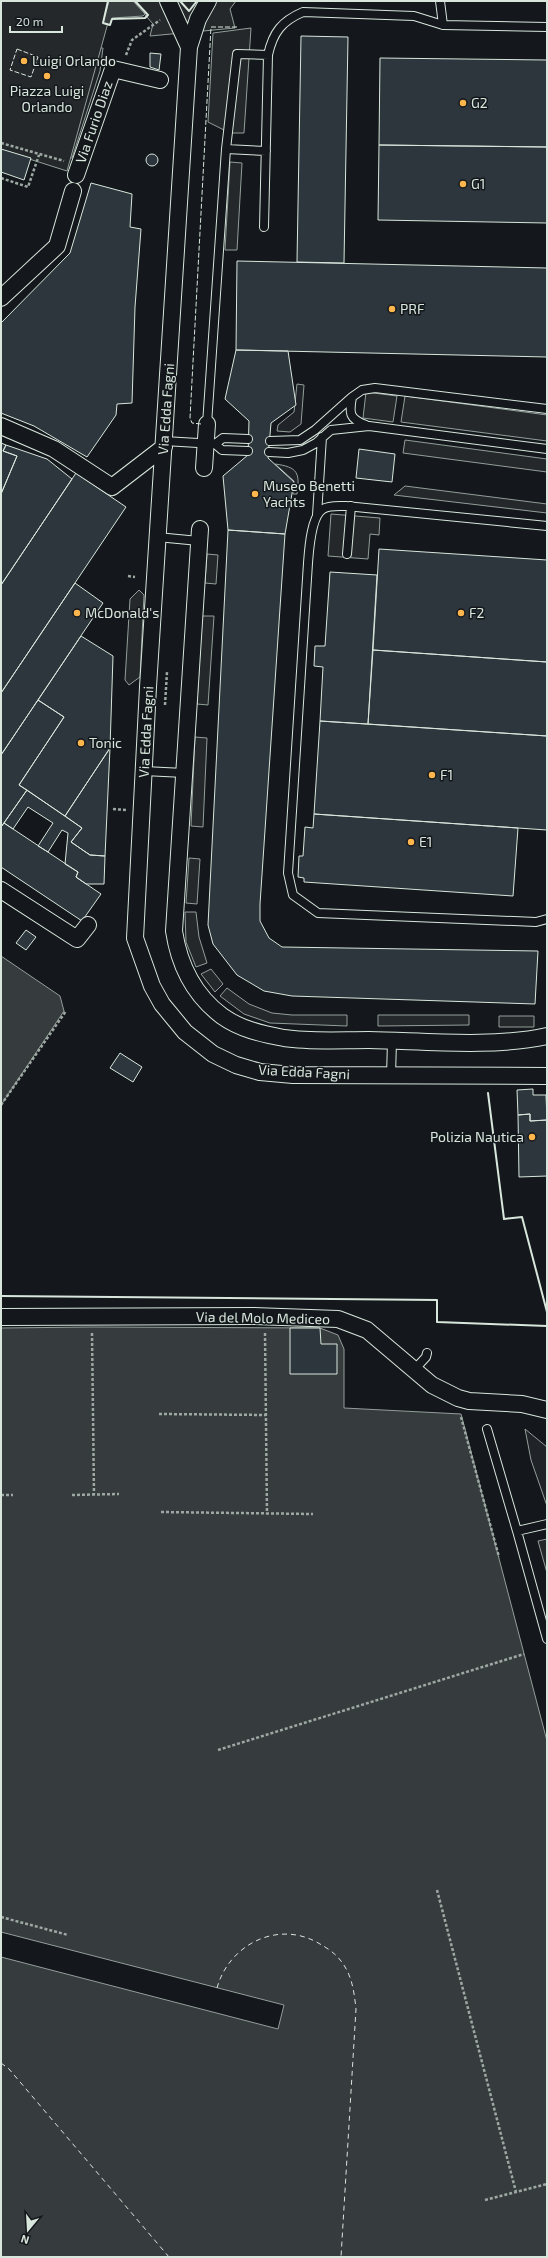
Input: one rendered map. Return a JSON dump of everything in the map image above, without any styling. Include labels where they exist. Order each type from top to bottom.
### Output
[{"type":"street","name":"Via Edda Fagni","points":[[168,1],[188,47]]},
{"type":"street","name":"Via Edda Fagni","points":[[208,1],[198,19],[188,47],[157,537],[135,938],[152,986],[171,1017],[185,1032],[213,1054],[236,1065],[260,1072],[293,1075],[547,1076]]},
{"type":"street","name":"Via Furio Diaz","points":[[78,170],[112,69],[186,86]]},
{"type":"street","points":[[1,298],[57,246],[72,191]]},
{"type":"street","points":[[204,468],[211,444],[207,424]]},
{"type":"street","points":[[1,426],[54,449],[112,487],[164,444]]},
{"type":"street","points":[[200,535],[174,931],[185,972],[200,995],[228,1019],[251,1031],[286,1038],[496,1042],[547,1036]]},
{"type":"street","points":[[1,890],[77,939],[88,924]]},
{"type":"street","name":"Via del Molo Mediceo","points":[[1,1316],[331,1318],[345,1320],[367,1330],[440,1390],[469,1401],[522,1404],[547,1410]]},
{"type":"lane","points":[[440,1],[443,25]]},
{"type":"lane","points":[[264,227],[268,55],[271,41],[276,30],[289,18],[303,12],[414,16],[443,25],[547,27]]},
{"type":"lane","points":[[207,424],[226,149],[237,54],[268,55]]},
{"type":"lane","points":[[226,149],[266,151]]},
{"type":"lane","points":[[270,440],[288,442],[300,440],[315,430],[362,390],[382,389],[547,409]]},
{"type":"lane","points":[[352,397],[350,409],[351,415],[356,422],[369,426],[547,448]]},
{"type":"lane","points":[[269,452],[288,453],[303,450],[331,430],[369,426]]},
{"type":"lane","points":[[322,437],[317,515],[309,549],[288,873],[293,895],[318,913],[536,922],[547,919]]},
{"type":"lane","points":[[164,444],[211,444],[223,438],[248,439]]},
{"type":"lane","points":[[211,444],[222,450],[248,451]]},
{"type":"lane","points":[[317,515],[324,508],[351,506],[547,526]]},
{"type":"lane","points":[[347,554],[351,506]]},
{"type":"lane","points":[[157,537],[200,535]]},
{"type":"lane","points":[[144,771],[184,773]]},
{"type":"lane","points":[[391,1076],[392,1041]]},
{"type":"lane","points":[[414,1370],[426,1357],[426,1353]]},
{"type":"lane","points":[[488,1429],[547,1640]]},
{"type":"lane","points":[[517,1531],[547,1524]]},
{"type":"path","points":[[126,57],[132,40],[162,19]]},
{"type":"path","points":[[1,143],[39,155],[78,170]]},
{"type":"path","points":[[1,178],[28,187],[39,155]]},
{"type":"path","points":[[128,576],[135,577]]},
{"type":"path","points":[[1,1105],[66,1011]]},
{"type":"path","points":[[92,1327],[94,1494]]},
{"type":"path","points":[[265,1328],[267,1514]]},
{"type":"path","points":[[159,1414],[266,1415]]},
{"type":"path","points":[[461,1417],[499,1557]]},
{"type":"path","points":[[72,1495],[119,1494]]},
{"type":"path","points":[[1,1495],[13,1495]]},
{"type":"path","points":[[161,1512],[313,1514]]},
{"type":"path","points":[[218,1750],[524,1654]]},
{"type":"path","points":[[437,1890],[516,2192]]},
{"type":"path","points":[[1,1917],[68,1935]]},
{"type":"path","points":[[485,2200],[547,2184]]},
{"type":"shaded area","name":"Piazza Luigi Orlando","points":[[1,1],[114,1],[67,171],[1,150]]},
{"type":"shaded area","points":[[109,1],[133,1],[145,14],[143,16],[112,18],[110,25],[103,23]]},
{"type":"shaded area","points":[[133,1],[236,1],[230,9],[235,28],[150,36],[153,24]]},
{"type":"shaded area","points":[[251,28],[244,133],[230,133],[208,122],[213,33]]},
{"type":"shaded area","points":[[99,48],[103,48],[100,71],[72,158],[68,157]]},
{"type":"shaded area","points":[[230,162],[242,163],[237,250],[225,250]]},
{"type":"shaded area","points":[[297,384],[304,385],[301,424],[290,432],[277,431],[278,425],[294,412]]},
{"type":"shaded area","points":[[366,392],[397,396],[393,422],[363,418]]},
{"type":"shaded area","points":[[405,396],[547,415],[547,441],[401,422]]},
{"type":"shaded area","points":[[405,440],[547,459],[547,472],[403,453]]},
{"type":"shaded area","points":[[275,464],[289,467],[296,472],[298,481],[297,494],[293,494],[294,481]]},
{"type":"shaded area","points":[[405,486],[547,504],[547,513],[394,495]]},
{"type":"shaded area","points":[[331,514],[380,518],[379,535],[370,534],[368,559],[328,556]]},
{"type":"shaded area","points":[[207,554],[218,555],[216,584],[205,583]]},
{"type":"shaded area","points":[[139,590],[144,595],[140,677],[129,685],[125,680],[130,599]]},
{"type":"shaded area","points":[[202,616],[214,616],[208,705],[197,704]]},
{"type":"shaded area","points":[[195,737],[207,738],[203,827],[191,826]]},
{"type":"shaded area","points":[[189,858],[200,859],[197,904],[186,903]]},
{"type":"shaded area","points":[[185,912],[196,912],[199,937],[207,963],[196,967],[186,942]]},
{"type":"shaded area","points":[[1,956],[60,996],[64,1011],[1,1105]]},
{"type":"shaded area","points":[[211,969],[223,984],[215,992],[201,974]]},
{"type":"shaded area","points":[[227,988],[249,1004],[272,1013],[292,1015],[347,1015],[347,1026],[270,1023],[244,1014],[220,996]]},
{"type":"shaded area","points":[[378,1015],[469,1015],[469,1025],[378,1026]]},
{"type":"shaded area","points":[[499,1016],[534,1016],[534,1027],[499,1027]]},
{"type":"shaded area","points":[[1,1328],[320,1328],[338,1335],[344,1349],[344,1408],[461,1414],[547,1741],[547,2257],[1,2257]]},
{"type":"shaded area","points":[[525,1429],[547,1447],[547,1506],[531,1460]]},
{"type":"shaded area","points":[[547,1539],[547,1573],[538,1541]]},
{"type":"pier","points":[[1,1932],[284,2005],[278,2029],[1,1957]]},
{"type":"building","points":[[301,36],[348,37],[344,263],[297,262]]},
{"type":"building","points":[[150,53],[161,54],[159,70],[150,67]]},
{"type":"building","name":"G2","points":[[380,58],[547,60],[547,147],[379,145]]},
{"type":"building","name":"G1","points":[[379,145],[547,147],[547,223],[378,220]]},
{"type":"building","points":[[1,149],[31,158],[24,180],[1,172]]},
{"type":"building","points":[[150,154],[154,154],[158,160],[154,166],[150,166],[146,162],[146,158]]},
{"type":"building","points":[[91,183],[132,194],[130,227],[141,229],[135,307],[132,403],[117,404],[116,415],[87,457],[34,426],[1,413],[1,323],[70,253]]},
{"type":"building","name":"PRF","points":[[237,261],[547,268],[547,357],[236,350]]},
{"type":"building","points":[[236,350],[288,351],[296,405],[271,423],[268,458],[294,482],[285,534],[228,530],[223,476],[248,455],[249,421],[225,399]]},
{"type":"building","points":[[1,443],[6,445],[3,451],[17,456],[1,494]]},
{"type":"building","points":[[6,445],[47,459],[72,479],[1,585],[1,494],[17,456],[3,451]]},
{"type":"building","points":[[359,449],[395,454],[392,482],[356,478]]},
{"type":"building","points":[[76,473],[126,507],[1,693],[1,585]]},
{"type":"building","points":[[228,530],[285,534],[260,904],[260,921],[269,938],[282,947],[538,951],[535,1004],[292,996],[264,991],[237,975],[213,944],[208,925]]},
{"type":"building","name":"F2","points":[[379,549],[547,560],[547,662],[373,650]]},
{"type":"building","points":[[330,572],[377,575],[368,724],[320,721],[323,667],[314,666],[315,646],[325,646]]},
{"type":"building","points":[[75,583],[103,603],[1,755],[1,693]]},
{"type":"building","points":[[81,636],[113,656],[110,748],[65,816],[19,785],[64,717],[38,700]]},
{"type":"building","points":[[373,650],[547,662],[547,736],[368,724]]},
{"type":"building","points":[[38,700],[64,717],[19,785],[27,790],[1,827],[1,755]]},
{"type":"building","name":"F1","points":[[320,721],[547,736],[547,830],[314,814]]},
{"type":"building","points":[[110,748],[105,856],[90,855],[71,842],[82,828],[65,816]]},
{"type":"building","points":[[27,790],[82,828],[71,842],[90,855],[105,856],[104,884],[86,884],[76,877],[78,872],[65,864],[68,833],[62,830],[48,852],[38,846],[53,823],[28,807],[13,829],[4,823]]},
{"type":"building","name":"E1","points":[[314,814],[518,828],[513,896],[304,882],[304,878],[298,877],[299,856],[303,856],[305,827],[313,828]]},
{"type":"building","points":[[4,823],[78,872],[76,877],[101,894],[82,921],[1,867],[1,827]]},
{"type":"building","points":[[26,930],[36,937],[26,950],[16,943]]},
{"type":"building","points":[[120,1053],[142,1067],[133,1082],[110,1068]]},
{"type":"building","points":[[533,1089],[533,1095],[546,1095],[547,1120],[530,1121],[530,1114],[518,1115],[517,1090]]},
{"type":"building","name":"Polizia Nautica","points":[[530,1114],[530,1121],[547,1120],[547,1176],[519,1177],[518,1115]]},
{"type":"building","points":[[290,1328],[320,1328],[321,1344],[337,1344],[337,1374],[290,1374]]},
{"type":"ferry route","points":[[217,1988],[223,1972],[232,1959],[244,1948],[258,1940],[273,1935],[288,1934],[304,1937],[320,1944],[336,1956],[348,1972],[356,2009],[341,2257]]},
{"type":"ferry route","points":[[1,2063],[9,2069],[169,2257]]},
{"type":"fence","points":[[201,424],[192,423],[190,418],[211,27],[239,27]]},
{"type":"fence","points":[[17,49],[38,57],[31,77],[10,70],[17,49]]},
{"type":"wall","points":[[108,1],[103,23],[110,25],[112,19],[145,18],[148,15],[135,1]]},
{"type":"wall","points":[[180,1],[189,11],[197,1]]},
{"type":"wall","points":[[488,1093],[504,1219],[522,1217],[547,1312]]},
{"type":"wall","points":[[1,1296],[437,1300],[437,1322],[547,1326]]},
{"type":"place","name":"Luigi Orlando","points":[[24,61]]},
{"type":"place","name":"Piazza Luigi Orlando","points":[[47,76]]},
{"type":"place","name":"G2","points":[[463,103]]},
{"type":"place","name":"G1","points":[[463,184]]},
{"type":"place","name":"PRF","points":[[392,309]]},
{"type":"place","name":"Museo Benetti Yachts","points":[[255,494]]},
{"type":"place","name":"McDonald's","points":[[77,613]]},
{"type":"place","name":"F2","points":[[461,613]]},
{"type":"place","name":"Tonic","points":[[81,743]]},
{"type":"place","name":"F1","points":[[432,775]]},
{"type":"place","name":"E1","points":[[411,842]]},
{"type":"place","name":"Polizia Nautica","points":[[532,1137]]}]
